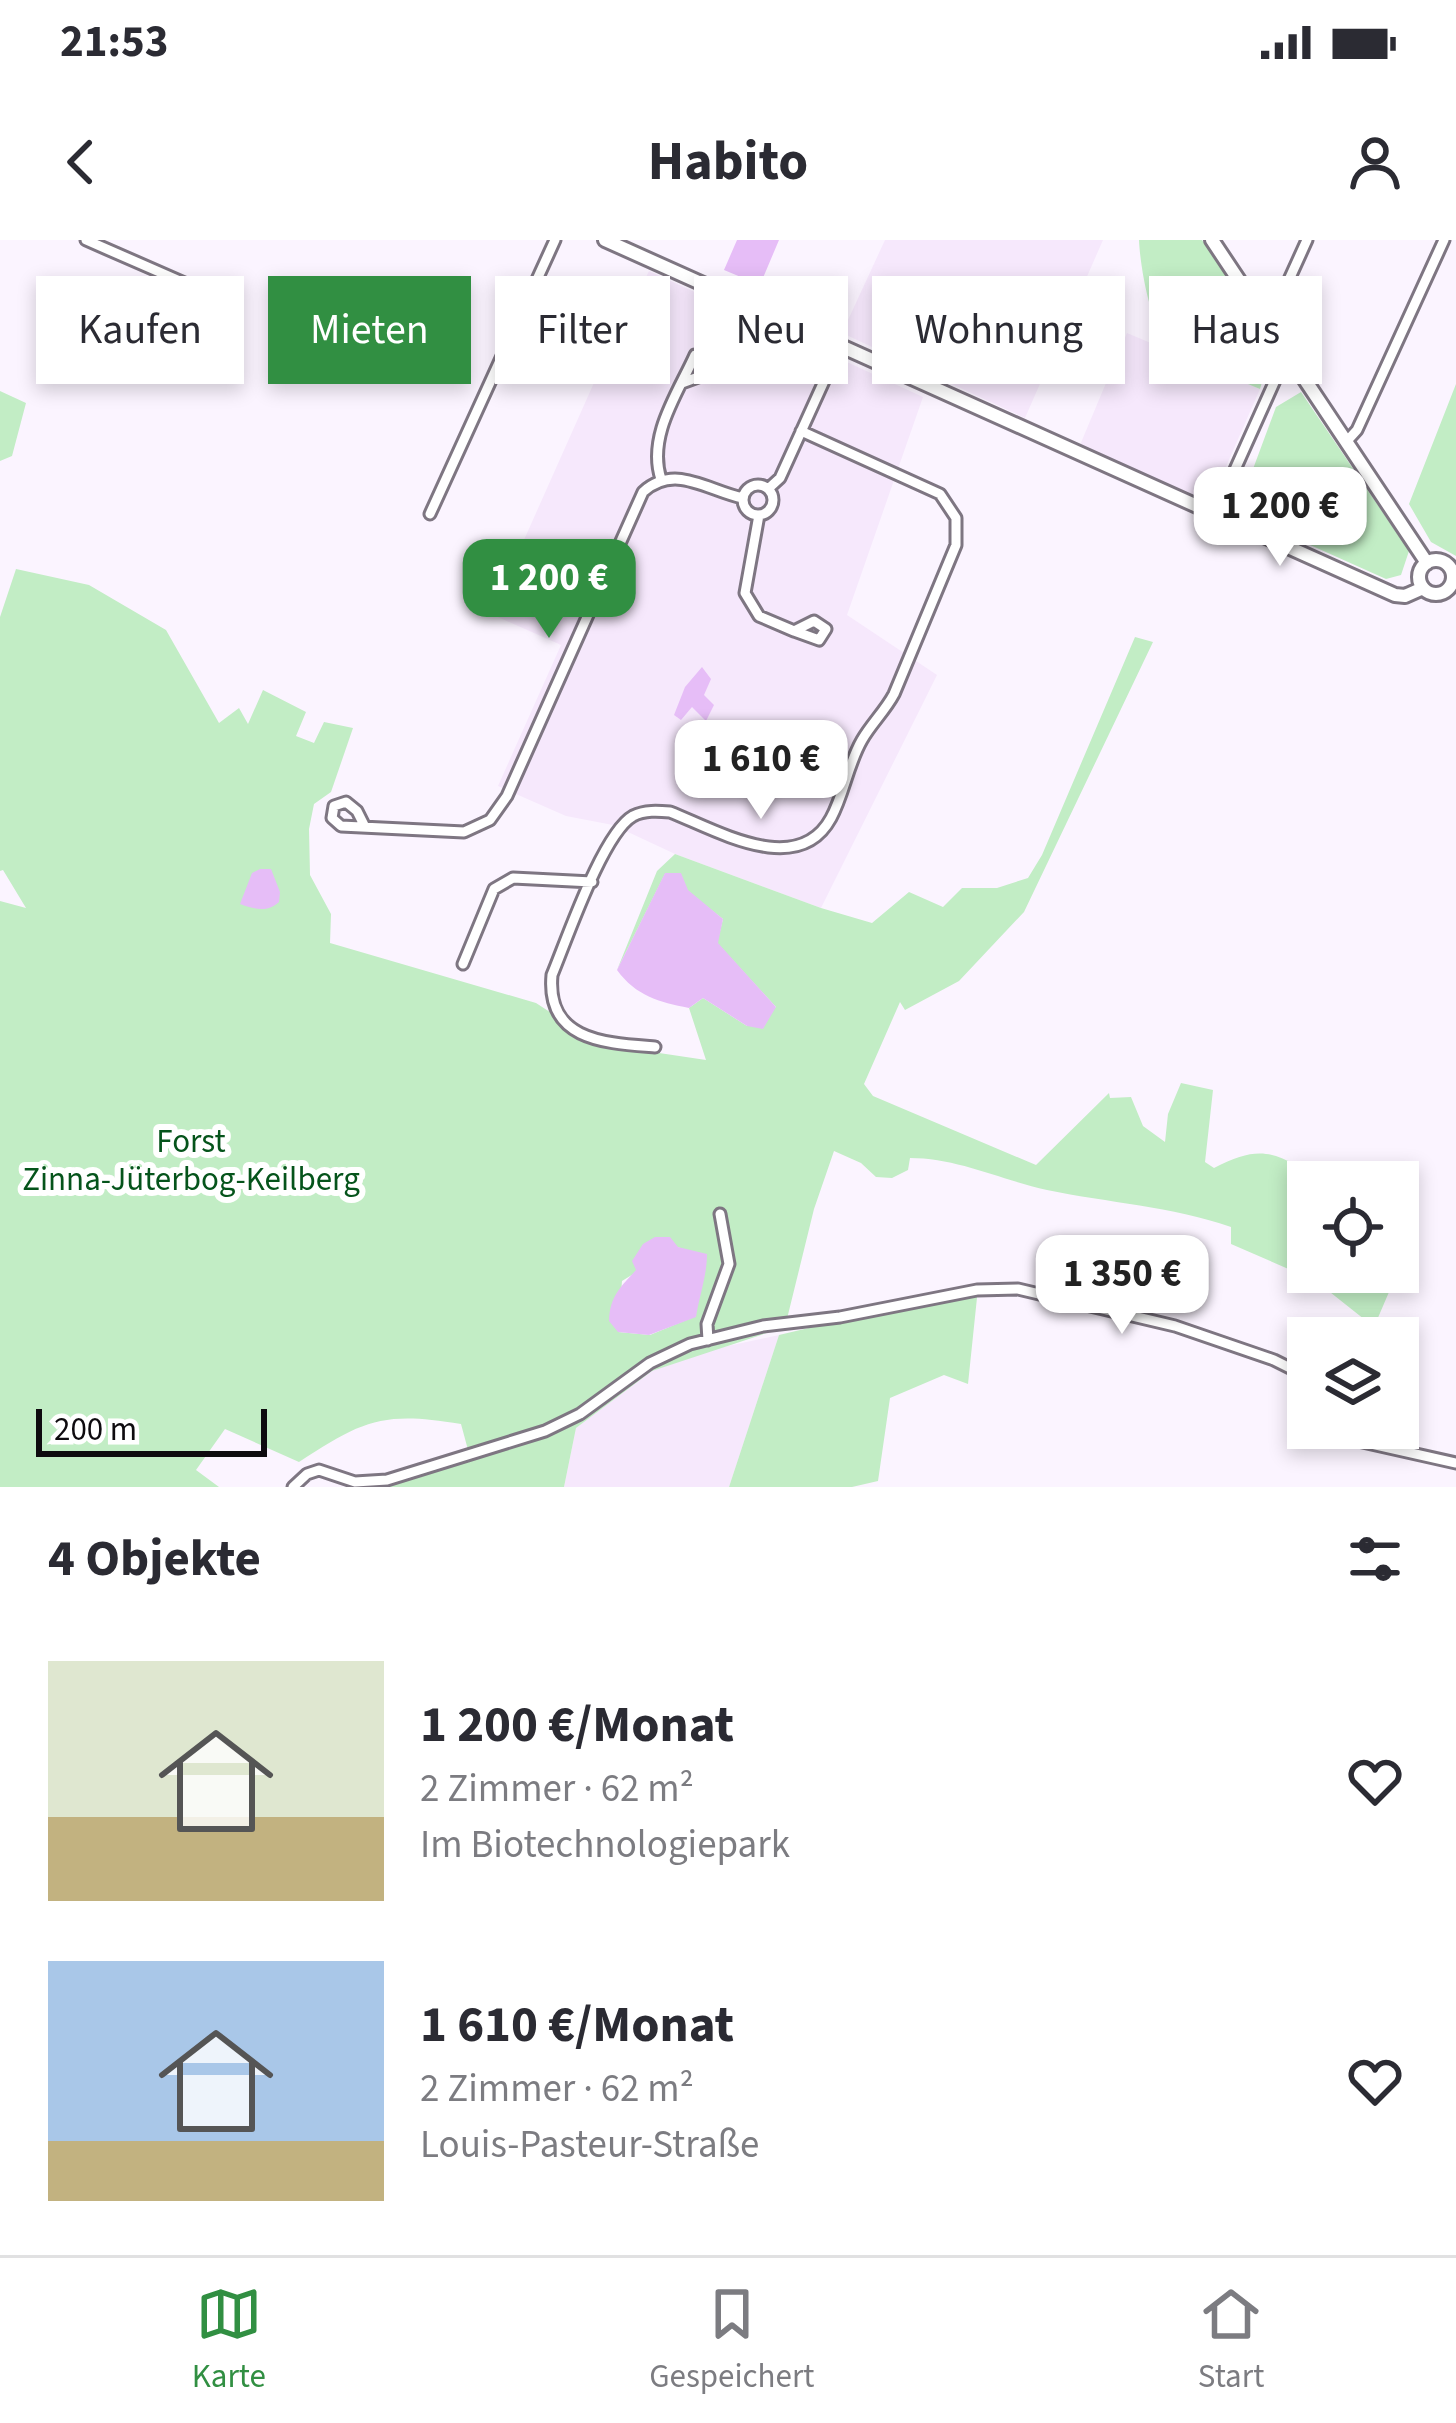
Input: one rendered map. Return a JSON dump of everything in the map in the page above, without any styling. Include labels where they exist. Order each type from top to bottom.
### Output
[{"type":"street","points":[[86,240],[168,276]]},
{"type":"street","points":[[430,514],[555,240]]},
{"type":"street","points":[[605,240],[694,280]]},
{"type":"street","points":[[1212,240],[1238,276]]},
{"type":"street","points":[[1289,276],[1307,240]]},
{"type":"street","points":[[1347,440],[1357,430],[1444,240]]},
{"type":"street","points":[[848,350],[1395,595],[1423,588]]},
{"type":"street","points":[[661,479],[656,456],[661,431],[682,383],[695,355],[706,356],[709,373],[682,383]]},
{"type":"street","points":[[769,489],[780,478],[823,384]]},
{"type":"street","points":[[1215,514],[1273,384]]},
{"type":"street","points":[[1311,384],[1427,563]]},
{"type":"street","points":[[655,1047],[602,1043],[580,1034],[558,1016],[551,991],[552,975],[613,834],[633,817],[653,811],[670,812],[773,850],[815,839],[830,820],[862,738],[884,714],[894,694],[956,545],[956,518],[934,490],[801,431]]},
{"type":"street","points":[[364,827],[464,832],[490,820],[506,796],[634,503],[661,479],[675,477],[743,498]]},
{"type":"street","points":[[743,498],[755,485],[769,489]]},
{"type":"street","points":[[743,498],[747,511],[759,515],[771,508],[769,489]]},
{"type":"street","points":[[759,515],[745,593],[759,616],[794,631]]},
{"type":"street","points":[[1438,560],[1452,570],[1453,582],[1446,591],[1432,593],[1423,588],[1419,578],[1427,563],[1438,560]]},
{"type":"street","points":[[1446,591],[1456,604]]},
{"type":"street","points":[[463,964],[494,890],[502,882],[513,878],[592,882]]},
{"type":"street","points":[[708,1340],[707,1324],[729,1264],[720,1214]]},
{"type":"street","points":[[293,1487],[319,1470],[355,1482],[387,1480],[545,1431],[580,1414],[650,1363],[708,1340],[763,1326],[840,1317],[977,1290],[1018,1289],[1175,1326],[1287,1366]]},
{"type":"street","points":[[1394,1449],[1456,1463]]},
{"type":"shaded area","points":[[737,240],[779,240],[764,276],[738,276],[724,270]]},
{"type":"shaded area","points":[[885,240],[1103,240],[1087,276],[872,276],[872,347],[848,336],[848,320]]},
{"type":"shaded area","points":[[670,281],[694,292],[694,384],[848,384],[848,363],[872,374],[872,384],[895,384],[923,397],[847,615],[937,675],[821,908],[675,854],[613,825],[566,816],[498,786],[561,645],[491,614],[593,385],[670,384]]},
{"type":"shaded area","points":[[1127,333],[1149,342],[1149,384],[1248,384],[1260,389],[1217,487],[1206,497],[1193,497],[1080,445],[1106,384],[1125,384]]},
{"type":"shaded area","points":[[952,384],[1040,384],[1025,418]]},
{"type":"shaded area","points":[[702,667],[711,679],[704,695],[714,705],[706,721],[692,707],[681,720],[674,715],[685,687]]},
{"type":"shaded area","points":[[271,869],[279,902],[265,909],[240,904],[252,873]]},
{"type":"shaded area","points":[[665,873],[681,873],[688,890],[723,919],[718,943],[776,1007],[763,1029],[747,1026],[703,998],[689,1008],[649,996],[617,970]]},
{"type":"shaded area","points":[[655,1237],[670,1237],[678,1247],[707,1254],[696,1317],[649,1335],[618,1332],[609,1321],[614,1298],[636,1270],[632,1261],[643,1244]]},
{"type":"shaded area","points":[[779,1335],[729,1487],[564,1487],[576,1428],[652,1371],[709,1350]]},
{"type":"green space","points":[[1139,240],[1202,240],[1228,276],[1149,276],[1149,301]]},
{"type":"green space","points":[[1456,384],[1456,556],[1431,542],[1409,504]]},
{"type":"green space","points":[[0,391],[26,403],[12,456],[0,461]]},
{"type":"green space","points":[[1301,392],[1409,551],[1401,575],[1386,579],[1252,519],[1243,496],[1276,407]]},
{"type":"green space","name":"Forst Zinna-Jüterbog-Keilberg","points":[[16,569],[89,585],[166,630],[219,723],[239,708],[248,724],[263,690],[306,712],[296,736],[314,743],[324,722],[353,728],[331,792],[314,804],[309,829],[310,875],[331,914],[330,943],[536,1003],[599,1044],[706,1060],[689,1008],[703,998],[747,1026],[776,1007],[717,943],[723,919],[665,874],[617,970],[657,871],[675,854],[872,923],[909,892],[943,907],[962,888],[997,888],[1028,878],[1135,637],[1153,642],[1024,912],[959,981],[905,1010],[900,1002],[864,1084],[873,1096],[1036,1165],[1109,1093],[1110,1098],[1131,1097],[1143,1126],[1165,1142],[1168,1114],[1181,1083],[1213,1090],[1205,1162],[1214,1168],[1259,1153],[1287,1161],[1287,1268],[1231,1244],[1231,1227],[1208,1220],[1047,1190],[928,1159],[910,1158],[908,1170],[892,1178],[876,1177],[861,1163],[834,1151],[814,1209],[785,1327],[652,1371],[576,1428],[564,1487],[384,1487],[471,1461],[461,1424],[392,1419],[358,1428],[299,1462],[225,1429],[196,1470],[219,1487],[0,1487],[0,901],[26,908],[0,871],[0,617]],"holes":[[[677,1247],[694,1253],[696,1316],[650,1335],[618,1332],[622,1281]]]},
{"type":"green space","points":[[978,1288],[968,1384],[944,1375],[890,1398],[878,1481],[852,1487],[729,1487],[779,1335]]},
{"type":"green space","points":[[1331,1293],[1389,1293],[1378,1317],[1361,1317]]}]
